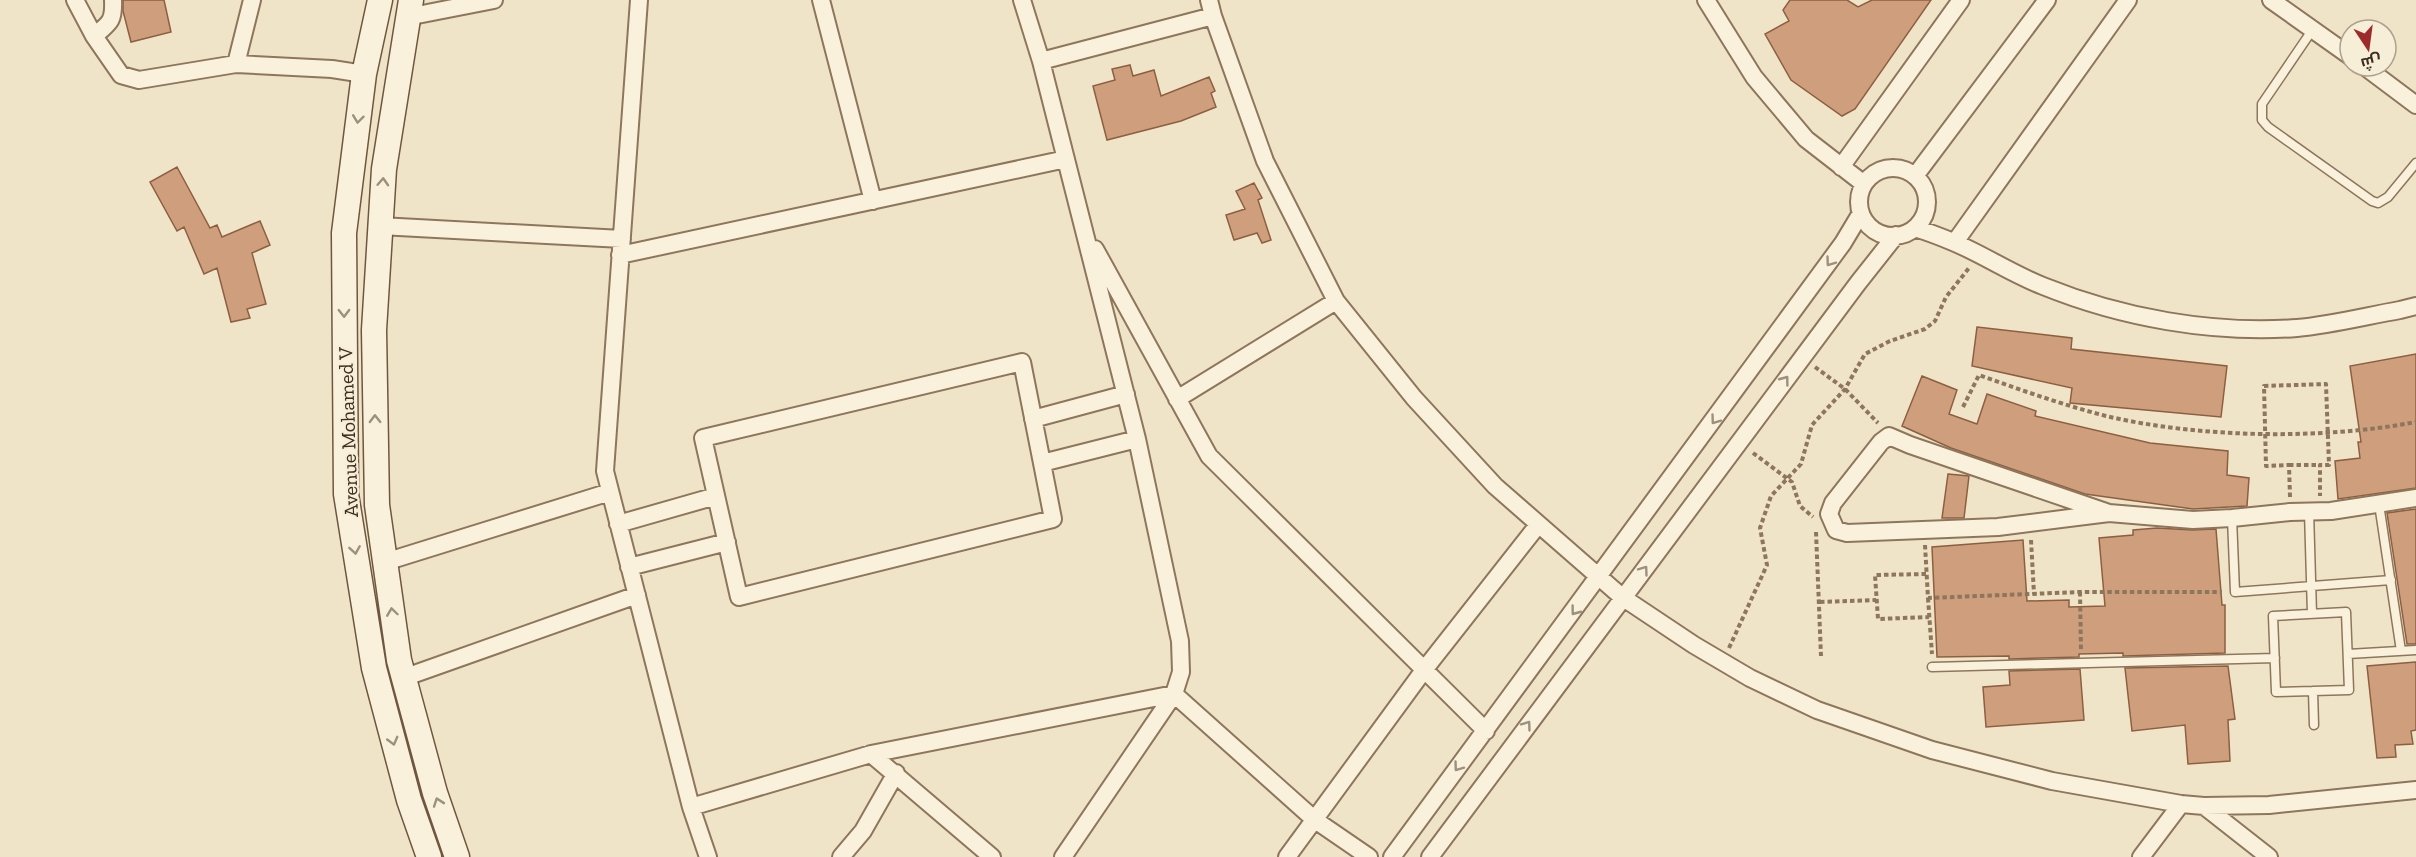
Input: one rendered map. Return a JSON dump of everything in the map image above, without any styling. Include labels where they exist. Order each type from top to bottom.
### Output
[{"type":"street","points":[[75,0],[94,36],[121,75],[140,80],[236,64],[332,69],[364,74]]},
{"type":"street","points":[[94,36],[110,23],[113,0]]},
{"type":"street","points":[[236,64],[252,0]]},
{"type":"street","name":"Avenue Mohamed V","points":[[380,0],[364,74],[344,233],[346,494],[374,668],[409,800],[429,857]]},
{"type":"street","points":[[409,9],[494,0]]},
{"type":"street","points":[[639,0],[605,471],[690,807],[708,857]]},
{"type":"street","points":[[821,0],[873,201]]},
{"type":"street","points":[[1022,0],[1041,61],[1137,439],[1180,640],[1181,672],[1174,694],[1063,857]]},
{"type":"street","points":[[1706,0],[1754,77],[1806,139],[1864,184]]},
{"type":"street","points":[[1841,167],[1961,0]]},
{"type":"street","points":[[1915,176],[2047,0]]},
{"type":"street","points":[[1955,242],[2128,0]]},
{"type":"street","points":[[2271,0],[2338,47]]},
{"type":"street","points":[[1041,61],[1211,8],[1265,161],[1336,301],[1414,398],[1496,486],[1599,579],[1622,597],[1750,678],[1817,710],[1932,750],[2052,782],[2181,804],[2269,805],[2416,790]]},
{"type":"street","name":"Avenue Mohamed V","points":[[409,9],[384,169],[380,226],[374,330],[377,505],[399,660],[435,793],[457,857]]},
{"type":"street","points":[[2380,78],[2416,105]]},
{"type":"street","points":[[380,226],[621,247],[873,201],[1066,159]]},
{"type":"street","points":[[1894,168],[1905,170],[1915,176],[1926,193],[1927,205],[1926,212],[1915,228],[1896,235],[1878,232],[1867,223],[1859,204],[1864,184],[1872,176],[1882,170],[1894,168]]},
{"type":"street","points":[[1392,857],[1599,579],[1843,243],[1861,213]]},
{"type":"street","points":[[1083,228],[1209,456],[1486,731]]},
{"type":"street","points":[[1915,228],[1955,242],[2043,286],[2100,307],[2181,322],[2237,328],[2298,328],[2416,306]]},
{"type":"street","points":[[1878,232],[1884,251]]},
{"type":"street","points":[[1430,857],[1738,442],[1896,235]]},
{"type":"street","points":[[1178,399],[1336,301]]},
{"type":"street","points":[[1022,362],[1034,419],[1053,519],[739,597],[703,438],[1022,362]]},
{"type":"street","points":[[1034,419],[1125,394]]},
{"type":"street","points":[[2109,513],[1889,436],[1881,442],[1833,503],[1829,514],[1823,520],[1836,530],[1847,533],[2030,525],[2109,513],[2193,520],[2232,518],[2315,511],[2416,498]]},
{"type":"street","points":[[1042,463],[1137,439]]},
{"type":"street","points":[[385,562],[610,492]]},
{"type":"street","points":[[618,524],[716,496]]},
{"type":"street","points":[[1287,857],[1424,670],[1538,525]]},
{"type":"street","points":[[629,567],[727,542]]},
{"type":"street","points":[[404,678],[637,595]]},
{"type":"street","points":[[690,807],[872,754],[1174,694]]},
{"type":"street","points":[[1174,694],[1315,820],[1370,857]]},
{"type":"street","points":[[872,754],[992,857]]},
{"type":"street","points":[[841,857],[863,831],[896,773]]},
{"type":"street","points":[[2142,857],[2181,804]]},
{"type":"street","points":[[2204,806],[2269,857]]},
{"type":"lane","points":[[2313,28],[2262,104],[2262,120],[2268,127],[2378,203],[2388,197],[2416,163]]},
{"type":"lane","points":[[2379,504],[2402,651]]},
{"type":"lane","points":[[2312,614],[2315,511]]},
{"type":"lane","points":[[2232,518],[2235,592],[2391,580]]},
{"type":"lane","points":[[2346,612],[2348,654],[2349,690],[2276,692],[2273,616],[2346,612]]},
{"type":"lane","points":[[2348,654],[2416,650]]},
{"type":"lane","points":[[1932,668],[2275,658]]},
{"type":"lane","points":[[2313,691],[2314,725]]},
{"type":"path","points":[[1722,662],[1767,565],[1760,528],[1771,496],[1801,464],[1812,425],[1845,389],[1865,354],[1925,329],[1935,321],[1946,297],[1979,256]]},
{"type":"path","points":[[1802,357],[1845,389],[1889,436]]},
{"type":"path","points":[[1963,407],[1979,375],[2107,416],[2232,434],[2379,429],[2416,422]]},
{"type":"path","points":[[2326,384],[2328,432],[2328,465],[2266,466],[2264,386],[2326,384]]},
{"type":"path","points":[[1738,442],[1787,477],[1792,482],[1800,506],[1823,520],[1821,656]]},
{"type":"path","points":[[2289,465],[2290,512]]},
{"type":"path","points":[[2315,511],[2319,465]]},
{"type":"path","points":[[2030,525],[2034,594]]},
{"type":"path","points":[[1924,530],[1932,668]]},
{"type":"path","points":[[1926,574],[1875,575],[1876,600],[1878,619],[1929,617]]},
{"type":"path","points":[[1928,598],[2080,592],[2235,592]]},
{"type":"path","points":[[2080,592],[2082,663]]},
{"type":"path","points":[[1820,602],[1876,600]]},
{"type":"building","points":[[123,0],[164,0],[171,32],[131,42],[123,11]]},
{"type":"building","points":[[1790,0],[1847,0],[1858,7],[1872,0],[1931,0],[1855,109],[1842,116],[1791,80],[1765,34],[1789,21],[1783,10]]},
{"type":"building","points":[[1130,65],[1133,76],[1154,70],[1161,96],[1209,77],[1215,91],[1211,93],[1216,107],[1181,121],[1107,140],[1093,86],[1115,80],[1112,69]]},
{"type":"building","points":[[177,167],[210,228],[217,225],[222,237],[260,221],[270,245],[252,253],[266,304],[247,309],[250,318],[231,322],[217,268],[204,274],[184,227],[177,231],[150,182]]},
{"type":"building","points":[[1254,183],[1262,198],[1258,200],[1271,240],[1262,243],[1257,233],[1234,240],[1226,215],[1245,209],[1236,191]]},
{"type":"building","points":[[1977,327],[2072,338],[2071,349],[2227,366],[2221,417],[2070,403],[2072,388],[1972,366]]},
{"type":"building","points":[[2416,354],[2416,488],[2338,499],[2335,461],[2360,458],[2358,442],[2361,442],[2350,366]]},
{"type":"building","points":[[1922,376],[1957,390],[1949,414],[1977,424],[1987,394],[2036,411],[2035,416],[2150,443],[2228,451],[2227,475],[2249,478],[2247,506],[2193,509],[2085,494],[1951,448],[1902,426]]},
{"type":"building","points":[[1948,474],[1969,476],[1964,518],[1942,518]]},
{"type":"building","points":[[2416,509],[2416,644],[2407,644],[2387,513]]},
{"type":"building","points":[[2216,529],[2222,605],[2225,605],[2225,653],[2123,656],[2123,653],[2079,654],[2079,657],[2009,659],[2009,656],[1937,657],[1932,547],[2023,540],[2027,601],[2069,600],[2069,607],[2105,606],[2099,538],[2133,535],[2133,530]]},
{"type":"building","points":[[2416,662],[2416,730],[2411,731],[2413,744],[2395,745],[2396,757],[2377,758],[2367,666]]},
{"type":"building","points":[[2228,666],[2235,719],[2228,720],[2230,761],[2188,764],[2185,725],[2132,731],[2125,668]]},
{"type":"building","points":[[2080,669],[2084,720],[1986,727],[1983,687],[2010,685],[2009,671]]}]
